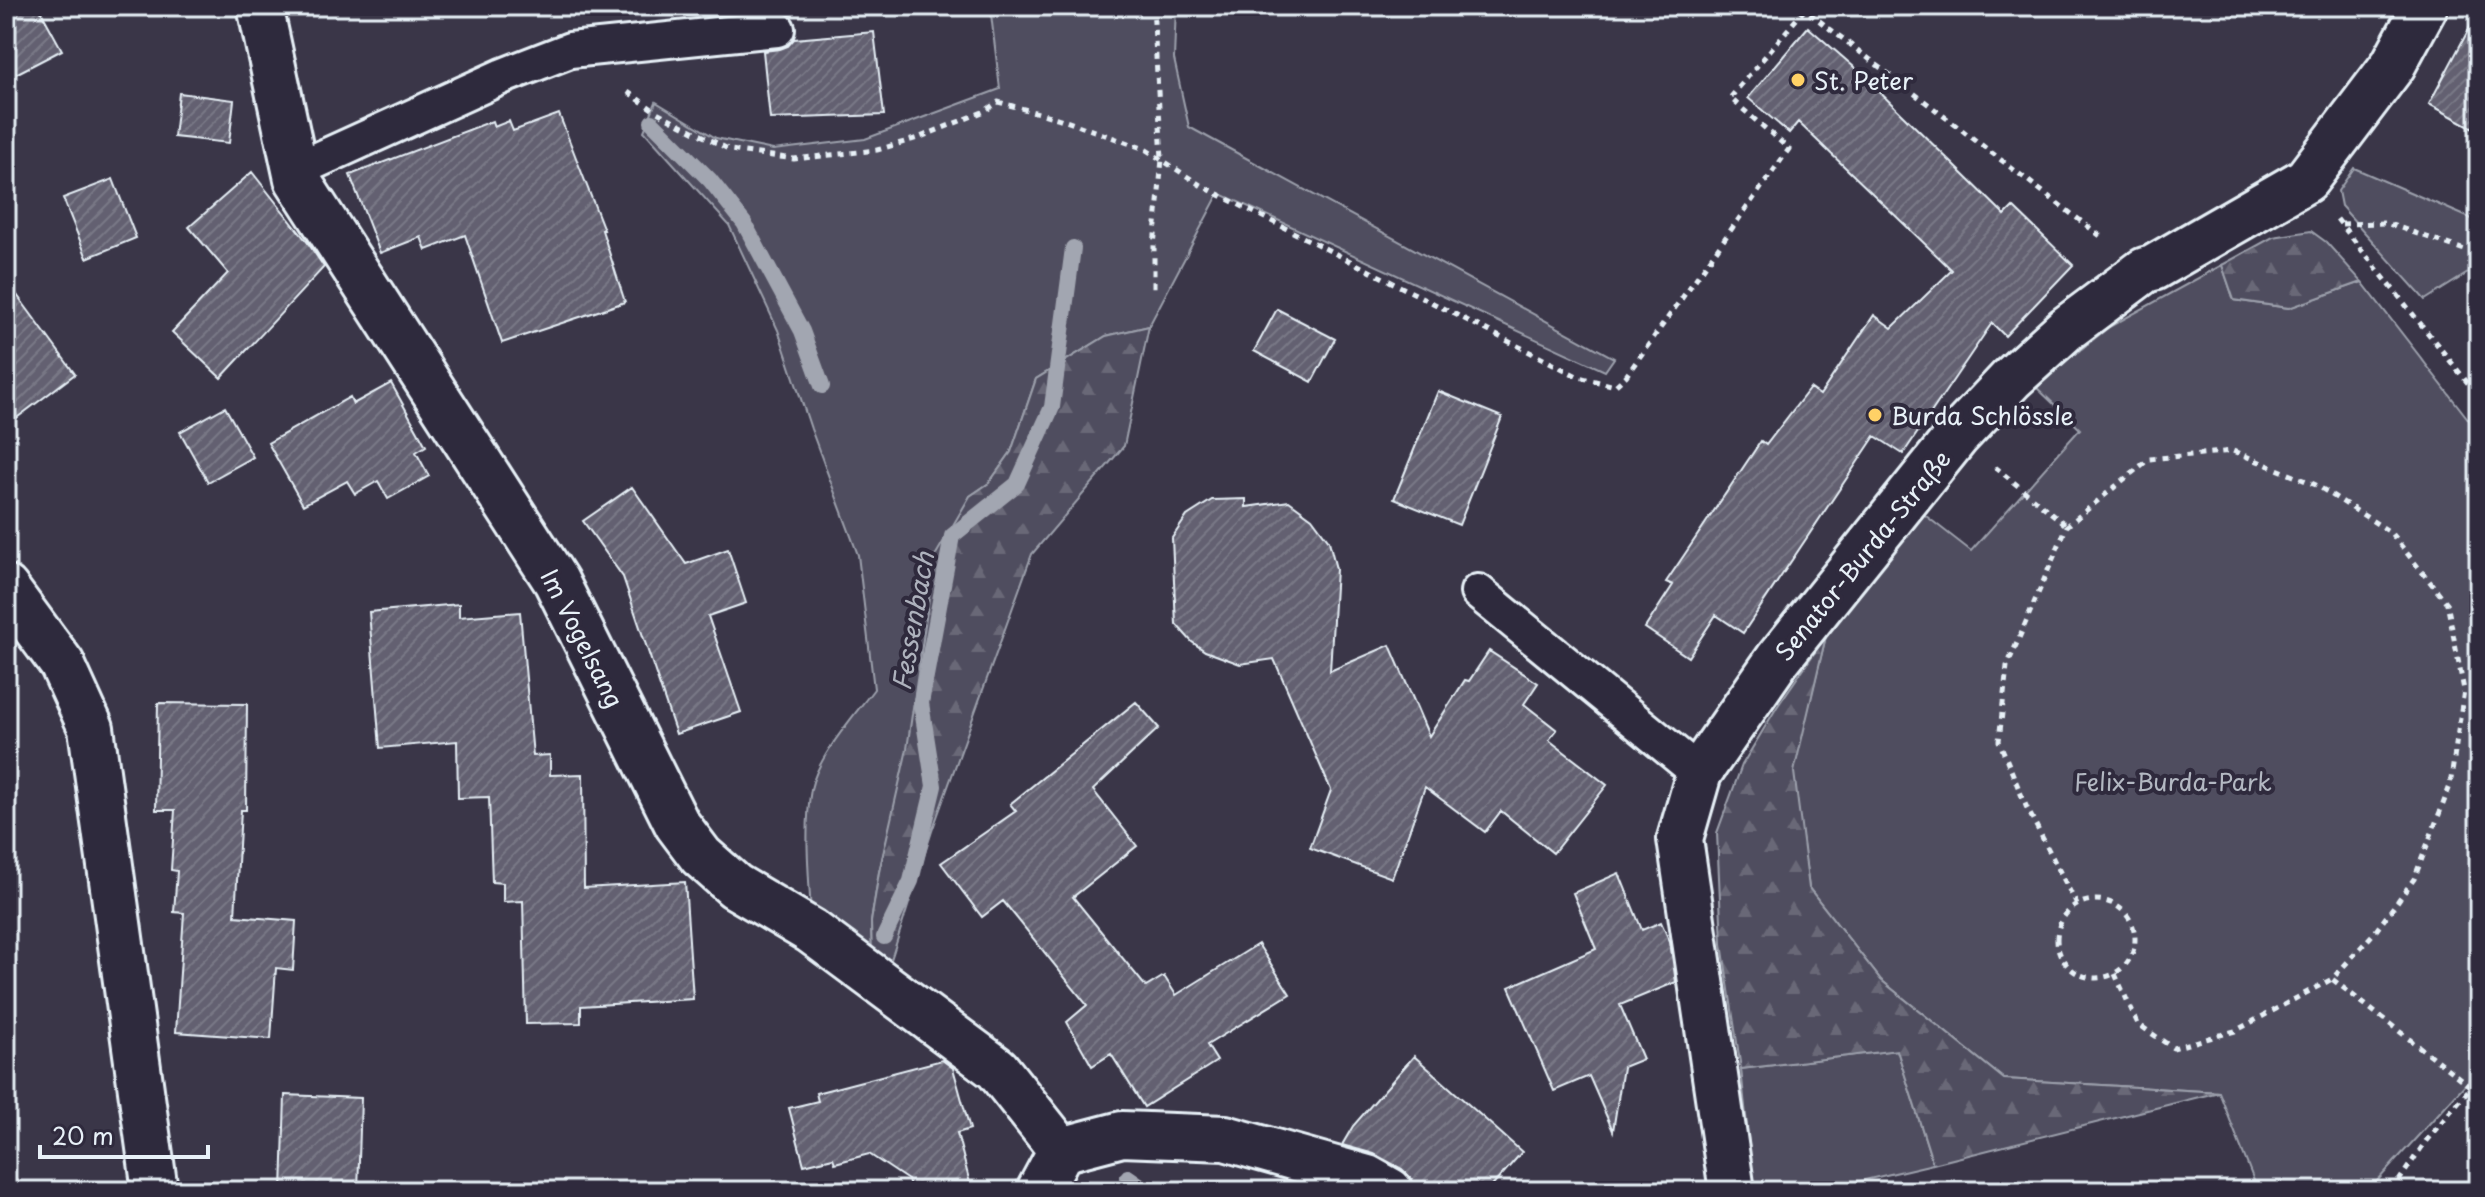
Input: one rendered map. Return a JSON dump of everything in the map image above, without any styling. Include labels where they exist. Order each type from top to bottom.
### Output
[{"type":"street","name":"Im Vogelsang","points":[[260,6],[297,179],[556,581],[677,824],[701,856],[735,886],[811,931],[997,1069],[1061,1150]]},
{"type":"street","name":"Senator-Burda-Straße","points":[[1732,1191],[1680,839],[1699,773],[1778,659],[1957,436],[2011,379],[2066,329],[2145,270],[2306,180],[2393,65],[2425,6]]},
{"type":"street","points":[[6,588],[62,664],[91,728],[155,1191]]},
{"type":"street","points":[[1039,1191],[1061,1150],[1122,1134],[1225,1138],[1367,1178],[1390,1191]]},
{"type":"lane","points":[[296,170],[503,76],[570,50],[777,29]]},
{"type":"lane","points":[[1478,592],[1699,773]]},
{"type":"path","points":[[1153,6],[1162,159],[1154,246],[1154,288]]},
{"type":"path","points":[[570,50],[655,111],[730,150],[794,159],[877,150],[918,138],[985,111],[998,102],[1057,118],[1145,149],[1202,186],[1579,377],[1615,386],[1626,376],[1789,149],[1730,98],[1802,8],[2145,270]]},
{"type":"path","points":[[2306,180],[2479,397]]},
{"type":"path","points":[[2341,224],[2386,223],[2479,255]]},
{"type":"path","points":[[1957,436],[2067,526]]},
{"type":"path","points":[[2077,905],[2026,806],[1999,741],[2007,666],[2067,526],[2149,459],[2233,451],[2316,485],[2390,532],[2447,603],[2464,690],[2450,786],[2414,879],[2375,932],[2332,979],[2235,1031],[2173,1048],[2138,1024],[2115,974]]},
{"type":"path","points":[[2095,900],[2108,901],[2120,907],[2128,917],[2134,929],[2135,942],[2132,955],[2115,974],[2090,979],[2077,975],[2059,956],[2057,930],[2063,918],[2077,905],[2095,900]]},
{"type":"path","points":[[2332,979],[2471,1087]]},
{"type":"path","points":[[2392,1191],[2426,1141],[2471,1087],[2479,1082]]},
{"type":"green space","points":[[990,6],[1176,6],[1174,59],[1189,127],[1614,358],[1605,371],[1219,193],[1149,326],[1106,336],[1036,379],[1011,452],[989,483],[970,496],[879,872],[871,922],[872,955],[811,915],[808,852],[809,804],[815,776],[838,737],[874,689],[858,555],[778,330],[729,225],[644,131],[656,102],[716,138],[773,150],[865,139],[1000,89]]},
{"type":"green space","points":[[2354,168],[2479,222],[2479,266],[2425,300],[2341,206],[2338,191]]},
{"type":"green space","points":[[2311,231],[2326,242],[2362,282],[2289,308],[2234,300],[2222,265],[2273,237]]},
{"type":"green space","name":"Felix-Burda-Park","points":[[2222,265],[2234,300],[2288,308],[2362,282],[2479,433],[2479,1069],[2368,1191],[2258,1191],[2219,1092],[2004,1079],[1881,980],[1809,888],[1793,772],[1826,636],[1872,568],[1921,512],[1971,551],[2080,429],[2035,386],[2109,327]]},
{"type":"green space","points":[[1149,326],[1124,446],[1032,554],[932,831],[889,966],[872,955],[871,922],[907,749],[935,556],[970,496],[989,483],[1011,452],[1036,379],[1106,336]]},
{"type":"green space","points":[[1826,636],[1794,772],[1809,888],[1881,980],[2004,1079],[2219,1092],[1933,1164],[1897,1050],[1741,1069],[1722,944],[1717,833],[1742,765]]},
{"type":"green space","points":[[1897,1050],[1933,1164],[1818,1191],[1754,1191],[1741,1069]]},
{"type":"building","points":[[6,6],[38,6],[62,50],[6,79]]},
{"type":"building","points":[[2479,10],[2479,131],[2429,104]]},
{"type":"building","points":[[1808,27],[1854,67],[2005,215],[2013,207],[2073,265],[2005,336],[1992,323],[1903,454],[1875,436],[1743,633],[1716,615],[1688,657],[1645,628],[1673,585],[1666,582],[1761,441],[1766,445],[1810,388],[1820,395],[1874,315],[1892,328],[1952,270],[1798,122],[1789,133],[1748,98]]},
{"type":"building","points":[[874,32],[884,115],[770,119],[763,51],[788,46],[794,39]]},
{"type":"building","points":[[179,93],[234,100],[229,143],[174,137]]},
{"type":"building","points":[[559,114],[604,230],[625,302],[502,343],[465,235],[426,250],[421,237],[380,253],[350,175],[492,121],[494,127],[509,121],[513,131]]},
{"type":"building","points":[[252,172],[324,267],[221,378],[172,332],[228,273],[189,227]]},
{"type":"building","points":[[113,179],[136,238],[87,258],[63,198]]},
{"type":"building","points":[[6,280],[75,374],[6,426]]},
{"type":"building","points":[[1277,309],[1335,339],[1312,382],[1254,351]]},
{"type":"building","points":[[391,383],[426,446],[416,452],[429,476],[388,499],[378,481],[355,494],[347,481],[303,505],[268,443],[350,397],[353,404]]},
{"type":"building","points":[[1438,391],[1502,417],[1459,525],[1394,499]]},
{"type":"building","points":[[225,407],[253,457],[208,482],[180,432]]},
{"type":"building","points":[[632,487],[686,564],[728,549],[746,603],[708,616],[741,712],[676,734],[623,577],[583,521]]},
{"type":"building","points":[[1246,499],[1246,507],[1289,501],[1312,518],[1329,541],[1336,569],[1330,671],[1390,645],[1429,736],[1465,680],[1469,681],[1489,651],[1538,683],[1524,704],[1557,730],[1549,740],[1607,785],[1553,853],[1501,811],[1485,832],[1425,787],[1392,878],[1310,848],[1331,790],[1274,659],[1240,664],[1205,651],[1176,624],[1172,538],[1187,516],[1212,500]]},
{"type":"building","points":[[459,604],[459,617],[520,612],[533,756],[550,755],[550,775],[583,774],[584,888],[685,882],[693,999],[581,1006],[581,1023],[526,1024],[523,901],[503,902],[503,883],[492,882],[489,797],[458,798],[457,741],[380,748],[369,612]]},
{"type":"building","points":[[1136,702],[1159,728],[1093,790],[1137,846],[1073,897],[1146,987],[1164,976],[1176,995],[1258,944],[1290,994],[1207,1045],[1217,1061],[1144,1107],[1111,1054],[1092,1066],[1067,1022],[1087,1005],[1003,901],[982,917],[941,863],[1016,811],[1010,804]]},
{"type":"building","points":[[158,703],[247,704],[246,810],[241,810],[235,916],[296,921],[293,970],[276,968],[271,1039],[176,1032],[184,913],[174,912],[177,871],[171,870],[175,810],[156,810]]},
{"type":"building","points":[[1619,873],[1642,930],[1661,922],[1670,942],[1676,982],[1620,1005],[1643,1059],[1623,1067],[1613,1131],[1589,1076],[1554,1091],[1509,987],[1596,949],[1573,893]]},
{"type":"building","points":[[1414,1056],[1522,1152],[1488,1191],[1415,1191],[1412,1179],[1402,1169],[1374,1154],[1342,1145],[1353,1126]]},
{"type":"building","points":[[942,1060],[953,1068],[970,1129],[957,1133],[972,1191],[911,1191],[908,1180],[869,1154],[835,1163],[833,1158],[804,1165],[789,1108],[818,1101],[816,1093]]},
{"type":"building","points":[[285,1095],[361,1098],[358,1191],[282,1191]]},
{"type":"waterway","points":[[652,122],[710,180],[744,223],[802,331],[822,386]]},
{"type":"waterway","name":"Fessenbach","points":[[884,937],[911,881],[934,786],[921,703],[952,536],[1017,484],[1052,407],[1073,248]]},
{"type":"waterway","name":"Fessenbach","points":[[1128,1177],[1148,1191]]},
{"type":"place","name":"St. Peter","points":[[1798,80]]},
{"type":"place","name":"Burda Schlössle","points":[[1875,415]]}]
